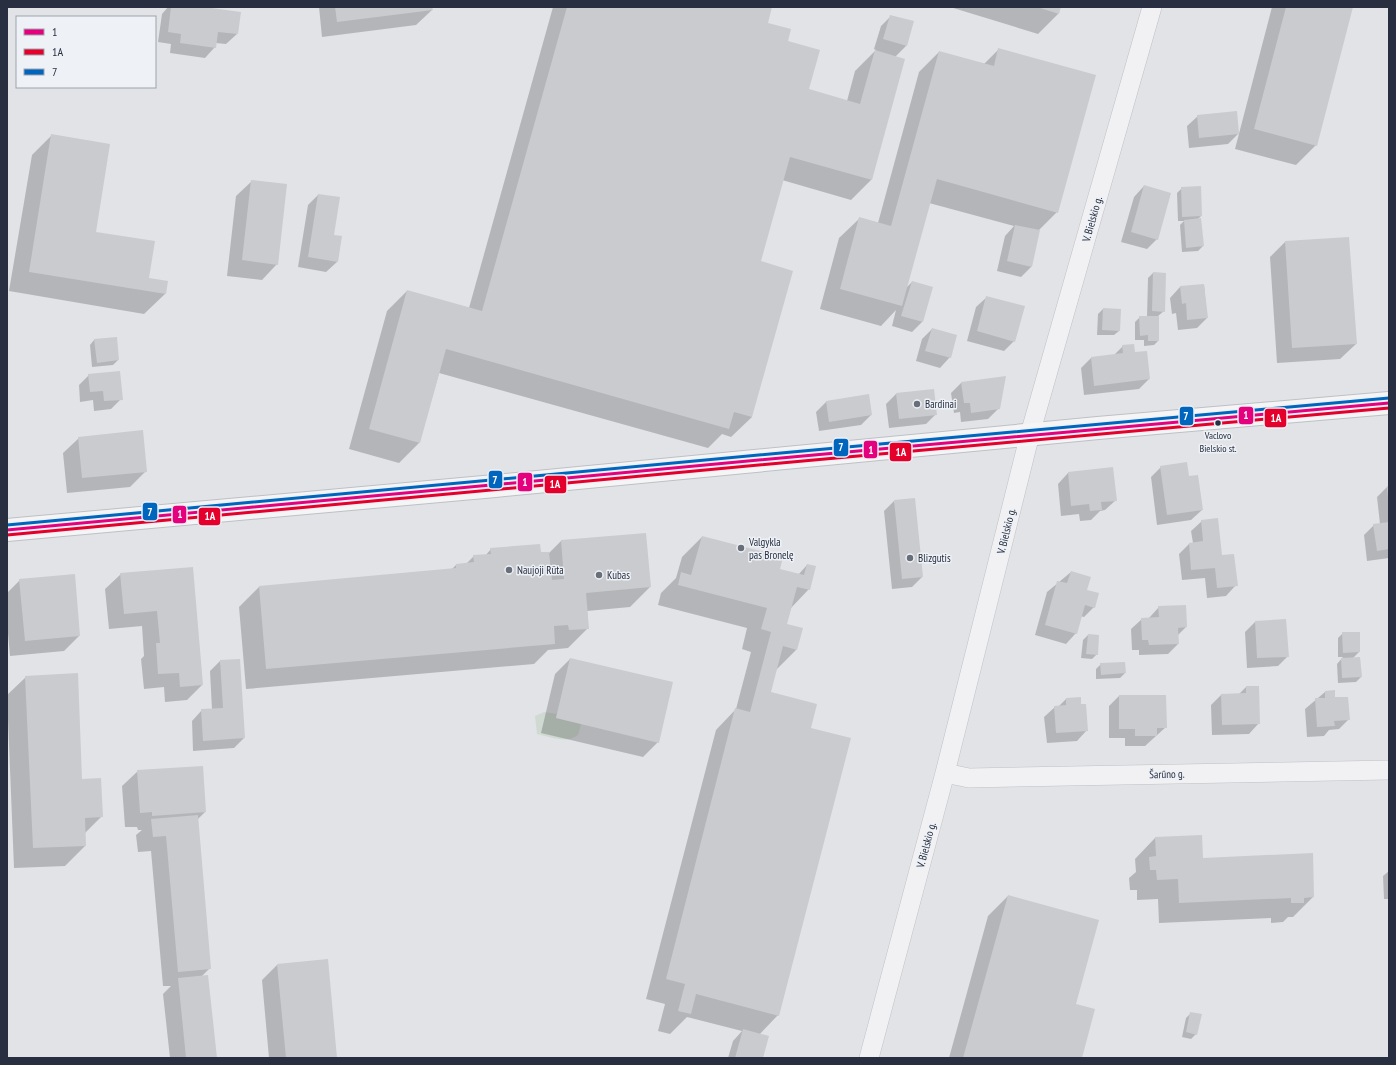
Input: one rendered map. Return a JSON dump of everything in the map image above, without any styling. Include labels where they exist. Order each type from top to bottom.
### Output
[{"type":"main road","points":[[7,530],[495,486],[1030,434],[1389,403]]},
{"type":"street","name":"V. Bielskio g.","points":[[869,1058],[945,774],[1030,434],[1152,7]]},
{"type":"street","name":"Šarūno g.","points":[[945,774],[969,778],[1389,770]]},
{"type":"shaded area","points":[[544,712],[557,714],[556,718],[581,724],[578,735],[573,738],[563,739],[537,734],[535,716]]},
{"type":"building","points":[[171,7],[204,7],[241,12],[238,34],[218,32],[216,48],[180,43],[181,34],[168,32]]},
{"type":"building","points":[[335,7],[432,7],[433,10],[337,22]]},
{"type":"building","points":[[567,7],[772,7],[768,23],[791,29],[788,41],[820,50],[809,89],[860,104],[875,50],[905,59],[872,180],[790,157],[761,261],[793,271],[752,417],[734,412],[729,429],[446,349],[420,443],[369,429],[407,290],[482,311]]},
{"type":"building","points":[[1037,7],[1061,7],[1059,14]]},
{"type":"building","points":[[1286,7],[1353,7],[1317,146],[1254,129]]},
{"type":"building","points":[[890,15],[914,21],[907,46],[883,39]]},
{"type":"building","points":[[998,48],[1096,75],[1058,213],[937,179],[902,306],[840,289],[859,217],[891,226],[939,51],[994,66]]},
{"type":"building","points":[[1237,111],[1239,134],[1199,138],[1197,115]]},
{"type":"building","points":[[51,134],[110,144],[96,232],[155,241],[149,278],[168,281],[166,294],[29,272]]},
{"type":"building","points":[[251,180],[287,184],[278,265],[242,260]]},
{"type":"building","points":[[1144,185],[1171,193],[1158,240],[1131,232]]},
{"type":"building","points":[[1201,186],[1202,216],[1182,217],[1181,187]]},
{"type":"building","points":[[318,194],[340,197],[334,235],[342,236],[338,262],[308,257]]},
{"type":"building","points":[[1201,218],[1204,246],[1186,248],[1184,220]]},
{"type":"building","points":[[1015,225],[1040,230],[1032,267],[1007,261]]},
{"type":"building","points":[[1349,237],[1357,344],[1292,348],[1285,241]]},
{"type":"building","points":[[1153,272],[1166,273],[1165,312],[1152,311]]},
{"type":"building","points":[[912,281],[933,287],[923,322],[901,316]]},
{"type":"building","points":[[1204,284],[1208,318],[1187,320],[1186,303],[1182,304],[1180,286]]},
{"type":"building","points":[[986,296],[1025,306],[1015,342],[977,331]]},
{"type":"building","points":[[1103,308],[1121,309],[1120,331],[1102,330]]},
{"type":"building","points":[[1139,316],[1159,316],[1159,341],[1148,341],[1148,335],[1140,336]]},
{"type":"building","points":[[932,328],[957,335],[951,358],[925,351]]},
{"type":"building","points":[[117,337],[119,360],[97,363],[94,339]]},
{"type":"building","points":[[1134,344],[1135,352],[1147,351],[1150,379],[1094,386],[1091,357],[1123,353],[1122,345]]},
{"type":"building","points":[[120,371],[123,400],[104,401],[103,391],[90,392],[88,374]]},
{"type":"building","points":[[1006,376],[1000,409],[971,413],[970,403],[964,403],[961,382]]},
{"type":"building","name":"Bardinai","points":[[934,389],[937,415],[899,419],[896,393]]},
{"type":"building","points":[[869,394],[872,415],[829,422],[826,401]]},
{"type":"building","points":[[143,430],[147,472],[82,478],[78,437]]},
{"type":"building","points":[[1187,462],[1189,476],[1198,475],[1203,510],[1167,515],[1160,466]]},
{"type":"building","points":[[1113,467],[1117,501],[1101,502],[1102,510],[1090,511],[1089,504],[1071,506],[1068,472]]},
{"type":"building","points":[[1387,486],[1389,486],[1389,498],[1388,498]]},
{"type":"building","name":"Blizgutis","points":[[915,498],[923,577],[902,579],[894,500]]},
{"type":"building","points":[[1218,518],[1222,555],[1234,554],[1238,586],[1217,588],[1215,568],[1191,570],[1189,543],[1203,541],[1201,520]]},
{"type":"building","points":[[1389,522],[1389,549],[1377,551],[1373,524]]},
{"type":"building","points":[[646,533],[651,587],[586,593],[589,629],[569,630],[568,625],[554,626],[555,644],[266,669],[259,586],[456,568],[456,564],[474,562],[473,555],[491,554],[490,548],[540,544],[541,552],[549,552],[552,580],[564,579],[561,540]]},
{"type":"building","points":[[702,536],[783,557],[780,569],[804,575],[807,564],[816,566],[810,590],[797,587],[787,624],[803,628],[797,650],[783,646],[771,692],[817,704],[811,728],[851,738],[779,1016],[696,994],[691,1014],[678,1011],[685,984],[666,979],[735,708],[750,712],[771,632],[761,629],[767,608],[678,585],[681,572],[691,575]]},
{"type":"building","points":[[193,567],[203,685],[180,687],[179,673],[158,674],[156,643],[160,643],[157,611],[124,614],[120,573]]},
{"type":"building","points":[[1071,571],[1091,577],[1087,590],[1099,593],[1095,608],[1085,605],[1077,634],[1045,625],[1057,581],[1067,583]]},
{"type":"building","points":[[75,574],[80,636],[25,641],[19,579]]},
{"type":"building","points":[[1186,605],[1187,627],[1178,628],[1179,644],[1149,645],[1148,640],[1142,640],[1141,618],[1159,617],[1158,606]]},
{"type":"building","points":[[1286,619],[1289,657],[1257,658],[1255,621]]},
{"type":"building","points":[[1342,632],[1360,632],[1360,652],[1343,653]]},
{"type":"building","points":[[1088,634],[1099,635],[1098,655],[1086,654]]},
{"type":"building","points":[[1360,657],[1362,677],[1342,678],[1341,658]]},
{"type":"building","points":[[570,658],[673,682],[659,743],[556,718]]},
{"type":"building","points":[[240,659],[245,738],[203,741],[201,709],[223,708],[220,660]]},
{"type":"building","points":[[1125,662],[1126,673],[1101,675],[1100,663]]},
{"type":"building","points":[[78,673],[82,779],[101,778],[103,817],[85,818],[86,846],[33,848],[25,676]]},
{"type":"building","points":[[1246,686],[1259,686],[1260,724],[1222,725],[1221,694],[1246,693]]},
{"type":"building","points":[[1335,690],[1335,697],[1348,697],[1350,720],[1334,721],[1335,726],[1317,727],[1315,698],[1325,698],[1325,691]]},
{"type":"building","points":[[1119,695],[1166,695],[1167,728],[1157,728],[1157,736],[1135,736],[1135,729],[1119,729]]},
{"type":"building","points":[[1081,697],[1081,704],[1086,704],[1088,731],[1056,733],[1054,706],[1066,705],[1066,698]]},
{"type":"building","points":[[203,766],[206,812],[152,816],[152,812],[140,813],[137,770]]},
{"type":"building","points":[[198,815],[211,969],[178,972],[166,836],[153,837],[151,819]]},
{"type":"building","points":[[1202,835],[1203,858],[1313,853],[1314,897],[1304,898],[1304,903],[1291,903],[1291,898],[1179,903],[1178,879],[1157,880],[1156,870],[1150,870],[1149,857],[1156,856],[1155,837]]},
{"type":"building","points":[[1008,895],[1099,920],[1076,1004],[1095,1009],[1082,1058],[963,1058]]},
{"type":"building","points":[[328,959],[337,1058],[286,1058],[277,964]]},
{"type":"building","points":[[208,975],[217,1058],[186,1058],[178,978]]},
{"type":"building","points":[[1190,1012],[1202,1014],[1197,1035],[1186,1032]]},
{"type":"building","points":[[743,1029],[769,1036],[763,1058],[735,1058]]},
{"type":"transit line","name":"7","points":[[7,525],[1389,398]]},
{"type":"transit line","name":"1","points":[[7,530],[1389,403]]},
{"type":"transit line","name":"1A","points":[[7,535],[1389,408]]},
{"type":"place","name":"Bardinai","points":[[917,404]]},
{"type":"place","name":"Vaclovo Bielskio st.","points":[[1218,423]]},
{"type":"place","name":"Valgykla pas Bronelę","points":[[741,548]]},
{"type":"place","name":"Blizgutis","points":[[910,558]]},
{"type":"place","name":"Naujoji Rūta","points":[[509,570]]},
{"type":"place","name":"Kubas","points":[[599,575]]}]
